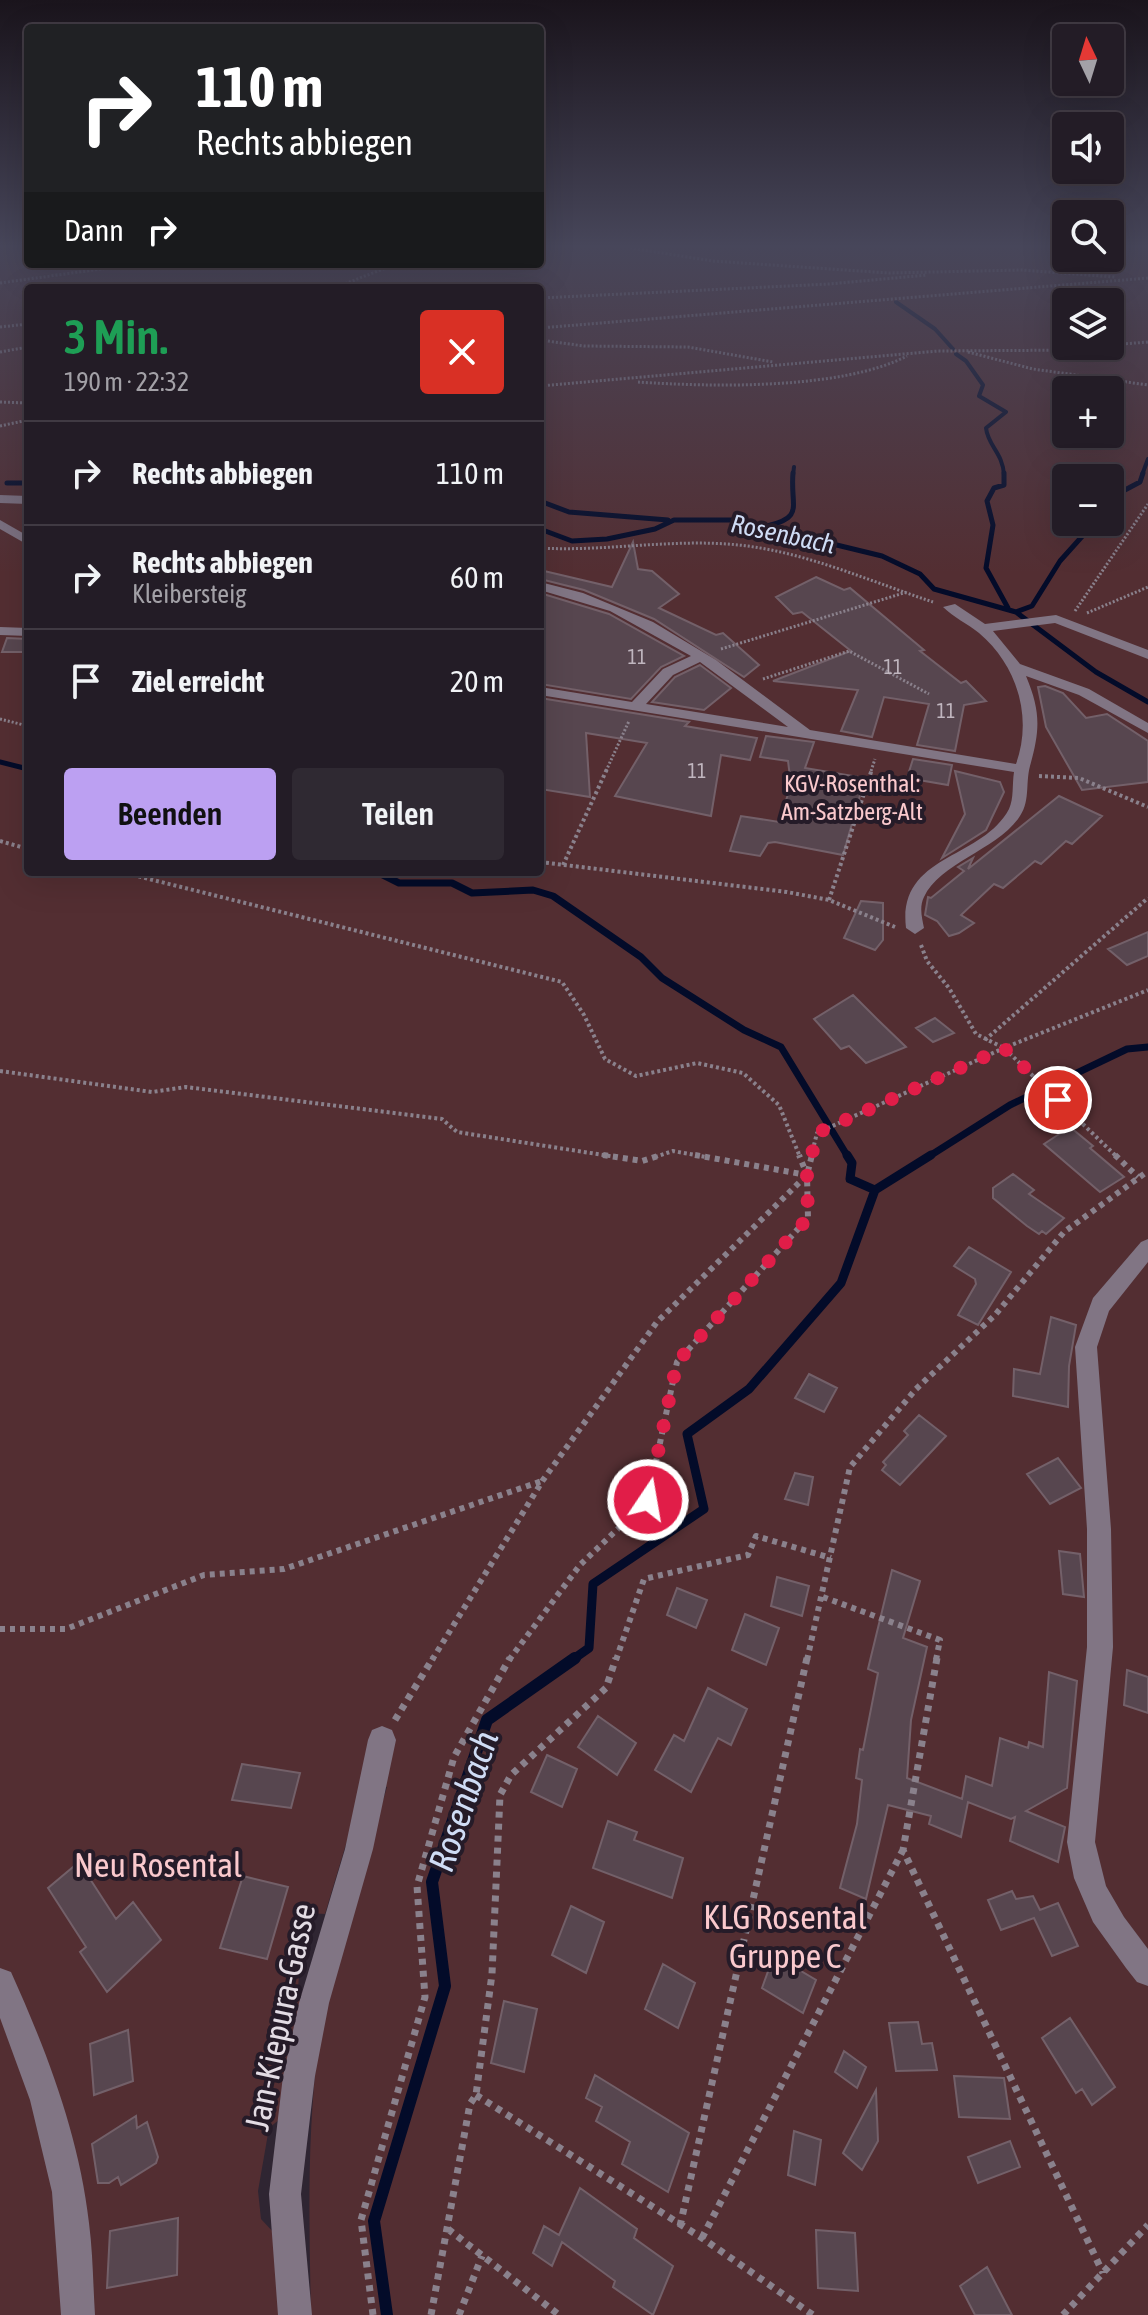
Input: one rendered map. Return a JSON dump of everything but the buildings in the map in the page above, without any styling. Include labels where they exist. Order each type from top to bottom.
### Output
[{"type":"street","points":[[0,499],[24,500]]},
{"type":"street","points":[[0,524],[24,539]]},
{"type":"street","points":[[544,587],[593,600],[644,619],[701,656],[806,734]]},
{"type":"street","points":[[947,606],[992,627],[1049,618],[1068,622],[1148,655]]},
{"type":"street","points":[[915,928],[912,907],[916,895],[935,875],[969,853],[1012,817],[1023,789],[1021,769],[1031,742],[1029,705],[1015,667],[992,627]]},
{"type":"street","points":[[0,631],[24,632]]},
{"type":"street","points":[[636,706],[668,672],[701,656]]},
{"type":"street","points":[[1015,667],[1084,692],[1148,729]]},
{"type":"street","points":[[544,692],[1021,769]]},
{"type":"street","points":[[1148,1248],[1108,1290],[1092,1321],[1086,1347],[1099,1529],[1100,1647],[1081,1842],[1085,1866],[1100,1904],[1148,1971]]},
{"type":"street","name":"Jan-Kiepura-Gasse","points":[[295,2315],[285,2194],[299,2076],[314,2003],[359,1849],[382,1740]]},
{"type":"street","points":[[0,1983],[43,2089],[55,2137],[73,2224],[78,2315]]},
{"type":"path","points":[[737,356],[780,364]]},
{"type":"path","points":[[544,386],[894,356]]},
{"type":"path","points":[[625,381],[690,387],[757,385],[886,368],[907,356]]},
{"type":"path","points":[[984,356],[1033,369],[1148,385]]},
{"type":"path","points":[[0,402],[24,403]]},
{"type":"path","points":[[0,426],[24,421]]},
{"type":"path","points":[[1068,622],[1148,504]]},
{"type":"path","points":[[544,548],[589,551],[743,545],[782,551],[947,606]]},
{"type":"path","points":[[1068,622],[1148,587]]},
{"type":"path","points":[[701,656],[909,591]]},
{"type":"path","points":[[743,686],[849,651],[929,694]]},
{"type":"path","points":[[563,865],[636,706]]},
{"type":"path","points":[[0,719],[24,725]]},
{"type":"path","points":[[829,900],[879,747]]},
{"type":"path","points":[[1021,769],[1034,776],[1079,778],[1148,807]]},
{"type":"path","points":[[0,841],[24,848]]},
{"type":"path","points":[[544,863],[736,883],[829,900],[895,927],[915,928],[927,961],[984,1041],[1004,1048],[1138,1177]]},
{"type":"path","points":[[137,876],[562,982],[584,1015],[605,1059],[636,1076],[697,1063],[743,1073],[779,1105],[807,1175]]},
{"type":"path","points":[[984,1041],[1148,898]]},
{"type":"path","points":[[373,2315],[361,2220],[425,1997],[417,1886],[454,1757],[504,1666],[542,1615],[580,1565],[648,1500],[677,1362],[808,1218],[807,1175],[817,1133],[1004,1048],[1148,990]]},
{"type":"path","points":[[0,1071],[152,1092],[186,1087],[427,1117],[442,1119],[457,1132],[642,1161],[673,1151],[807,1175]]},
{"type":"path","points":[[680,2226],[850,1467],[916,1389],[995,1315],[1064,1232],[1148,1171]]},
{"type":"path","points":[[382,1740],[543,1480],[657,1322],[807,1175]]},
{"type":"path","points":[[0,1629],[66,1629],[204,1575],[284,1569],[543,1480]]},
{"type":"path","points":[[431,2315],[470,2104],[476,2095],[492,1974],[500,1795],[511,1775],[606,1688],[644,1579],[748,1555],[756,1536],[831,1558]]},
{"type":"path","points":[[702,2238],[903,1850],[940,1640],[823,1597]]},
{"type":"path","points":[[903,1850],[1103,2273]]},
{"type":"path","points":[[476,2095],[702,2238],[813,2315]]},
{"type":"path","points":[[1063,2315],[1148,2225]]},
{"type":"path","points":[[448,2229],[559,2315]]},
{"type":"path","points":[[459,2315],[482,2256]]},
{"type":"green space","points":[[0,356],[24,356],[24,876],[544,876],[544,356],[1052,356],[1052,360],[1124,360],[1124,356],[1148,356],[1148,2315],[311,2315],[310,2147],[318,2047],[338,1948],[387,1787],[364,1784],[325,1914],[310,1913],[301,1952],[297,2000],[302,2001],[280,2119],[269,2128],[258,2191],[261,2219],[275,2234],[285,2315],[0,2315]]},
{"type":"waterway","points":[[959,356],[983,385],[979,396],[1006,412],[986,428],[1004,475]]},
{"type":"waterway","name":"Rosenbach","points":[[1142,475],[1148,459]]},
{"type":"waterway","points":[[793,475],[794,467]]},
{"type":"waterway","name":"Rosenbach","points":[[1124,490],[1140,482],[1143,473]]},
{"type":"waterway","points":[[767,526],[779,523],[791,514],[793,475]]},
{"type":"waterway","points":[[1004,475],[1004,485],[994,488],[987,501],[993,525],[986,568],[1008,608]]},
{"type":"waterway","name":"Rosenbach","points":[[7,483],[24,483]]},
{"type":"waterway","points":[[544,503],[569,512],[668,520]]},
{"type":"waterway","name":"Rosenbach","points":[[544,530],[572,541],[607,539],[655,529],[674,520],[734,520],[882,556],[920,574],[934,589],[1016,612]]},
{"type":"waterway","name":"Rosenbach","points":[[1016,612],[1032,606],[1060,561],[1082,536]]},
{"type":"waterway","name":"Rosenbach","points":[[1016,612],[1096,672],[1148,702]]},
{"type":"waterway","points":[[0,762],[24,768]]},
{"type":"waterway","points":[[385,876],[399,883],[452,883],[472,893],[533,890],[553,896],[641,957],[662,978],[744,1030],[781,1047],[848,1157]]},
{"type":"waterway","name":"Rosenbach","points":[[928,1157],[1010,1105],[1127,1049],[1148,1047]]},
{"type":"waterway","points":[[847,1155],[852,1163],[850,1179],[875,1190]]},
{"type":"waterway","name":"Rosenbach","points":[[875,1190],[931,1155]]},
{"type":"waterway","name":"Rosenbach","points":[[572,1660],[589,1648],[593,1584],[704,1509],[687,1434],[749,1389],[841,1283],[875,1190]]},
{"type":"waterway","name":"Rosenbach","points":[[387,2315],[374,2221],[445,1986],[432,1882],[487,1720],[575,1658]]},
{"type":"route","points":[[648,1500],[677,1362],[808,1218],[807,1175],[817,1133],[1004,1048],[1058,1100]]},
{"type":"park label","name":"KGV-Rosenthal: Am-Satzberg-Alt","points":[[852,798]]},
{"type":"park label","name":"Neu Rosental","points":[[158,1865]]},
{"type":"park label","name":"KLG Rosental Gruppe C","points":[[785,1936]]}]
